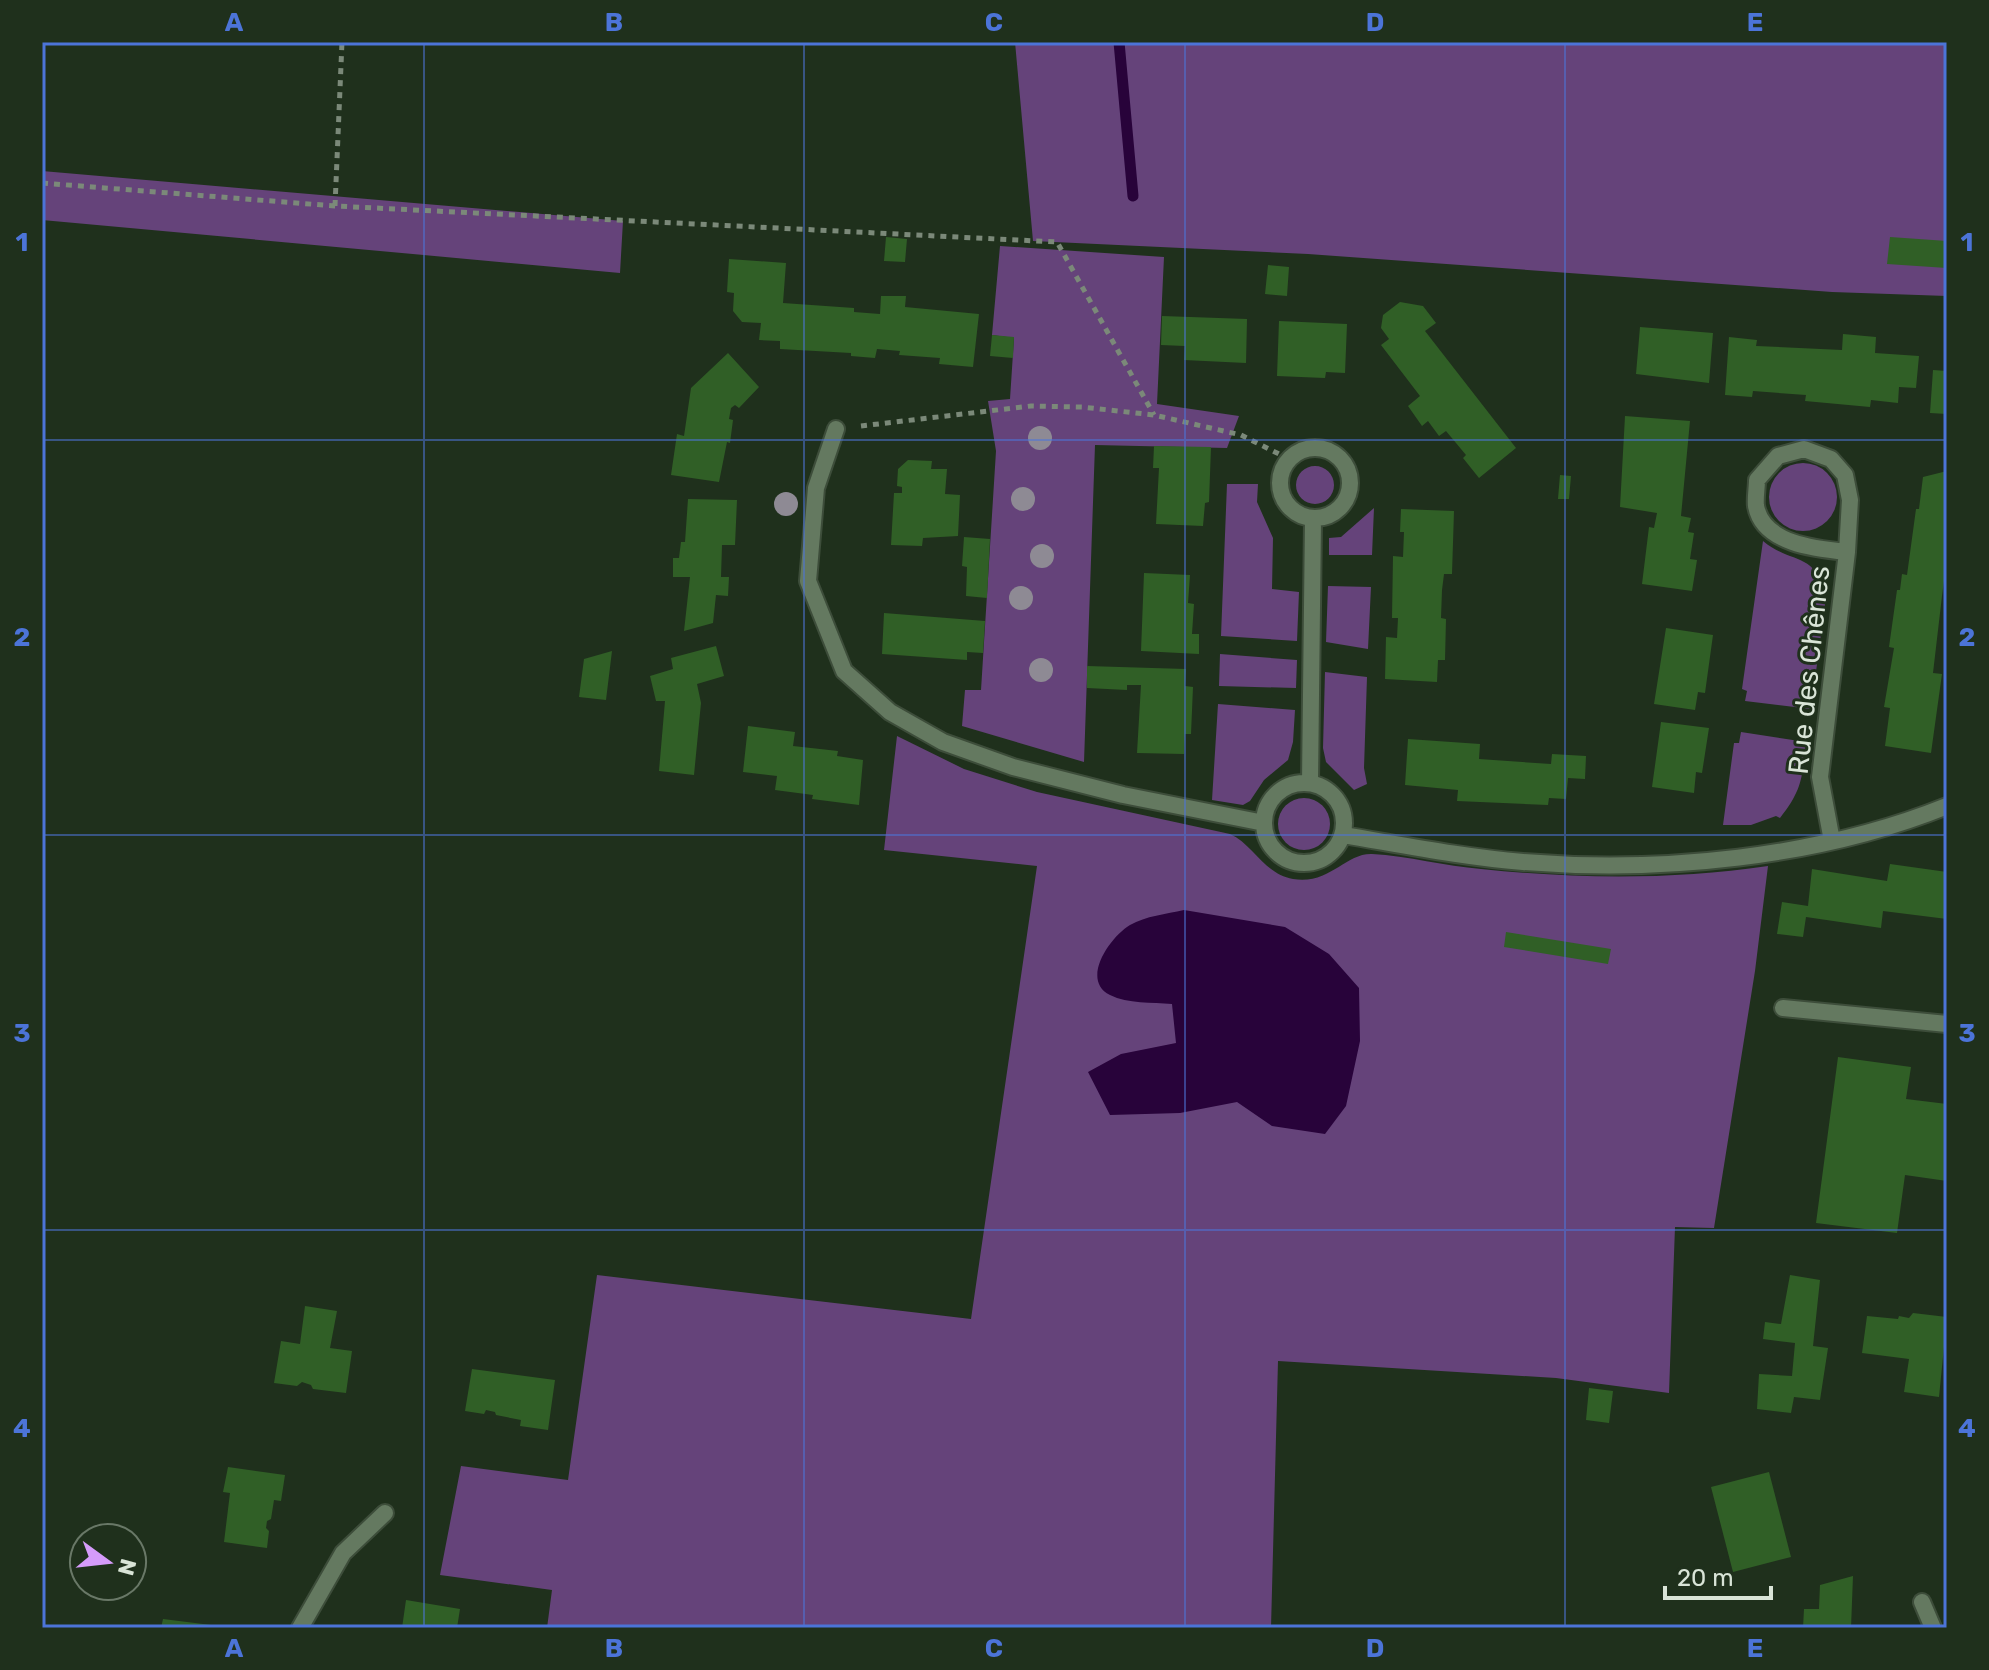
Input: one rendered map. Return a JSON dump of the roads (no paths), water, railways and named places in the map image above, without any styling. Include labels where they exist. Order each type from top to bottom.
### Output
[{"type":"street","points":[[836,429],[816,488],[808,581],[844,671],[890,712],[943,742],[1013,767],[1123,795],[1264,823]]},
{"type":"street","points":[[1321,448],[1332,452],[1348,470],[1350,481],[1344,504],[1325,518],[1313,519],[1302,517],[1284,502],[1279,480],[1289,459],[1298,452],[1321,448]]},
{"type":"street","name":"Rue des Chênes","points":[[1832,841],[1820,777],[1847,552],[1850,500],[1845,475],[1831,459],[1804,449],[1778,456],[1757,480],[1756,507],[1765,522],[1775,534],[1811,548],[1847,552]]},
{"type":"street","points":[[1310,783],[1313,519]]},
{"type":"street","points":[[1296,783],[1310,783],[1323,787],[1334,796],[1342,808],[1345,821],[1343,835],[1328,856],[1304,864],[1280,856],[1271,846],[1264,823],[1266,809],[1283,788],[1296,783]]},
{"type":"street","points":[[1343,835],[1525,862],[1679,862],[1776,854],[1883,828],[1947,806]]},
{"type":"street","points":[[1783,1008],[1947,1024]]},
{"type":"street","points":[[300,1628],[343,1553],[385,1513]]},
{"type":"street","points":[[1922,1602],[1933,1628]]},
{"type":"waterway","points":[[1119,42],[1133,196]]}]
